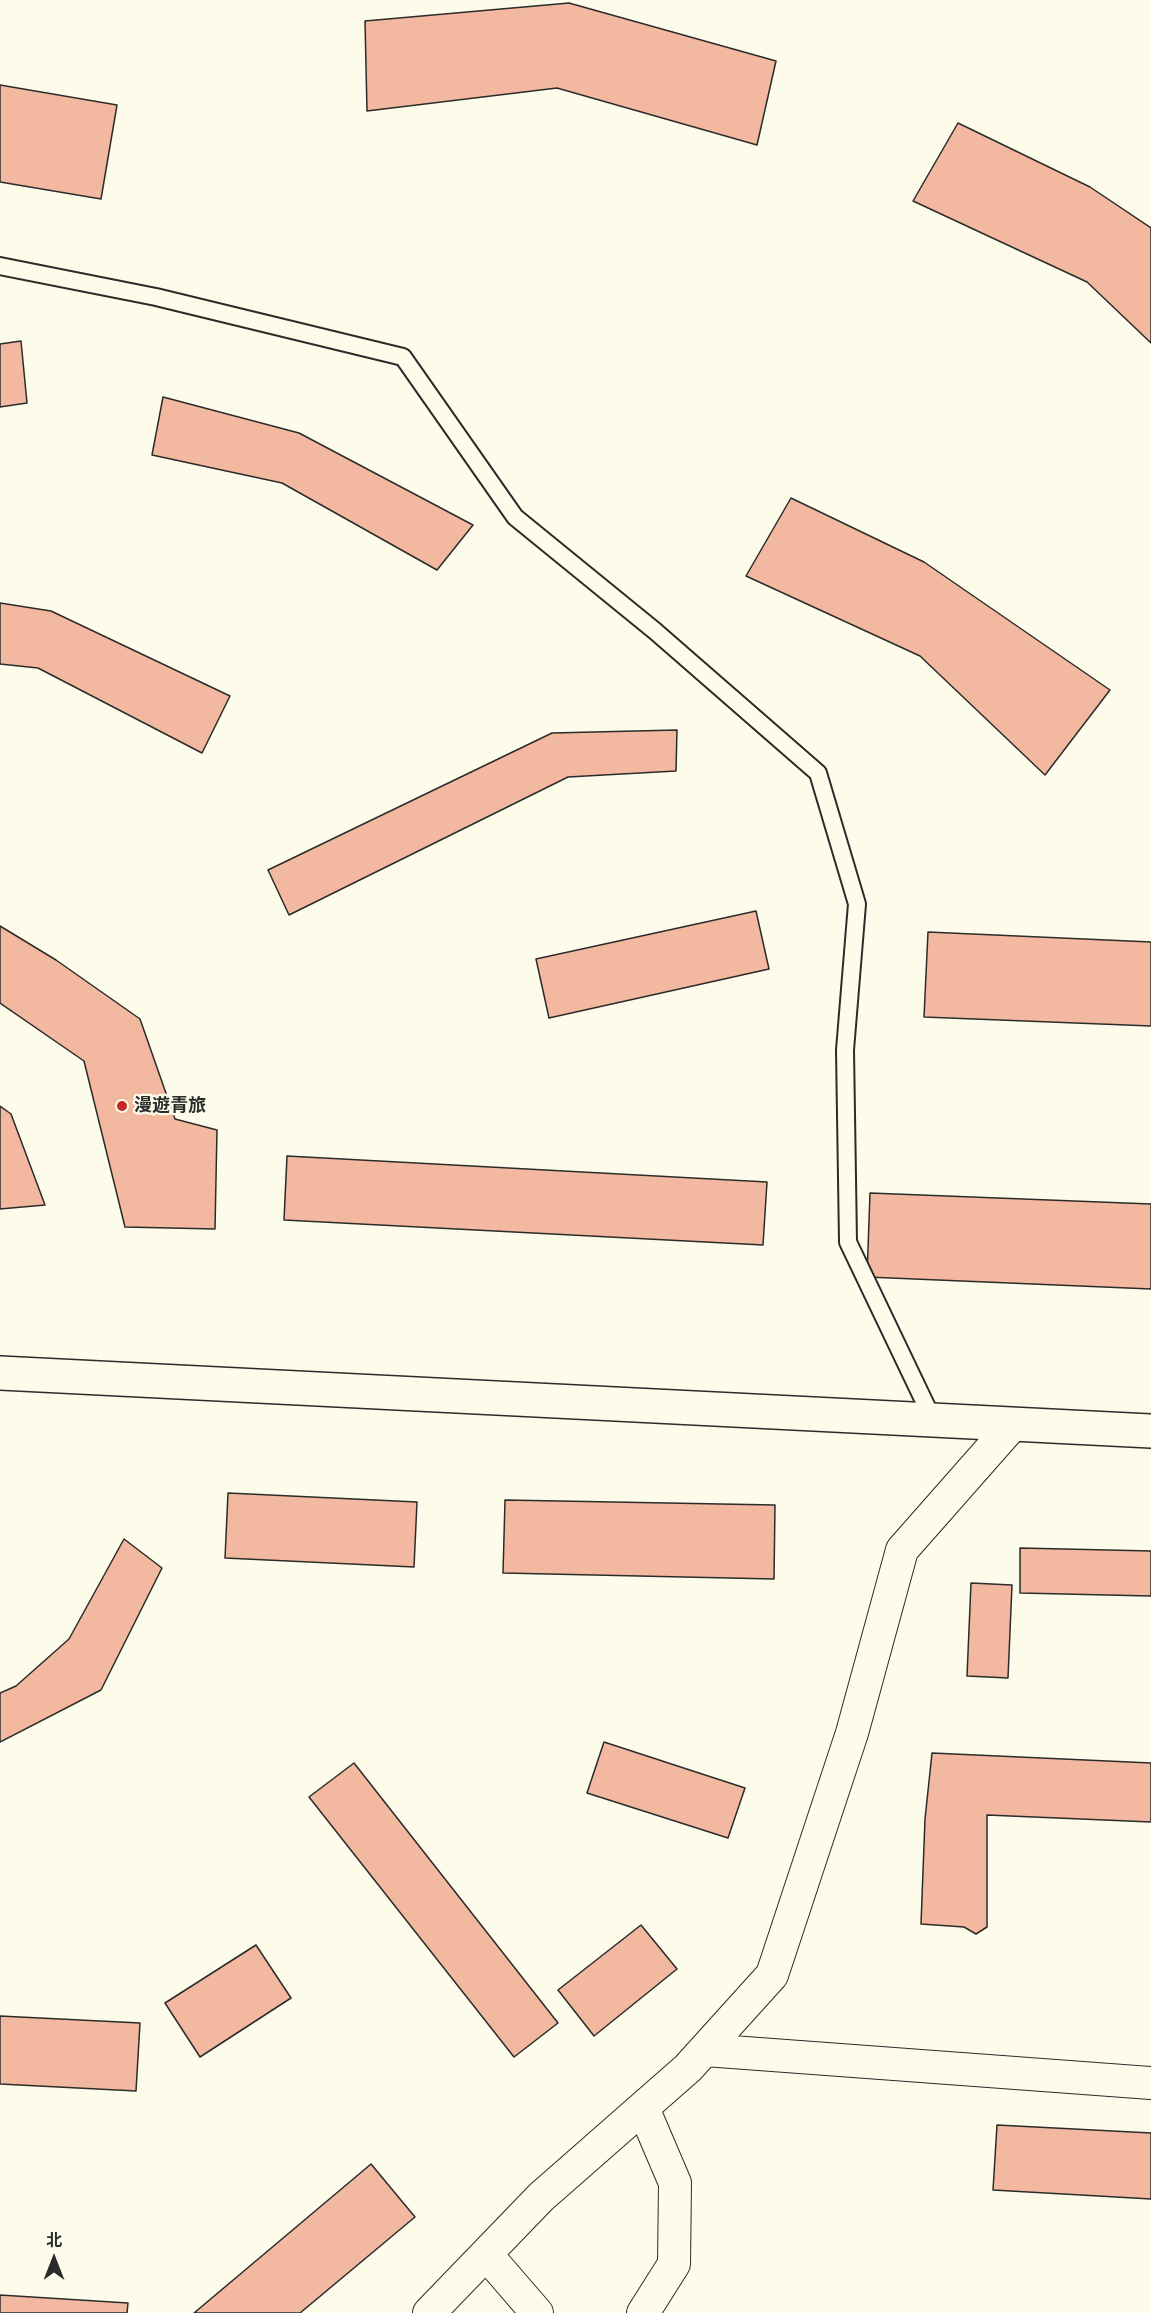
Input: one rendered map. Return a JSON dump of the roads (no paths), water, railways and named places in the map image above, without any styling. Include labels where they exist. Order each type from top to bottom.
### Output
[{"type":"street","points":[[0,1373],[1151,1431]]},
{"type":"street","points":[[429,2313],[541,2197],[688,2068],[772,1975],[852,1733],[902,1550],[1013,1424]]},
{"type":"street","points":[[705,2050],[1151,2083]]},
{"type":"street","points":[[643,2108],[675,2183],[674,2264],[643,2313]]},
{"type":"street","points":[[486,2254],[537,2313]]},
{"type":"lane","points":[[0,266],[156,297],[404,357],[515,516],[655,631],[818,773],[857,904],[845,1050],[848,1242],[933,1420]]},
{"type":"place","name":"漫遊青旅","points":[[122,1106]]}]
